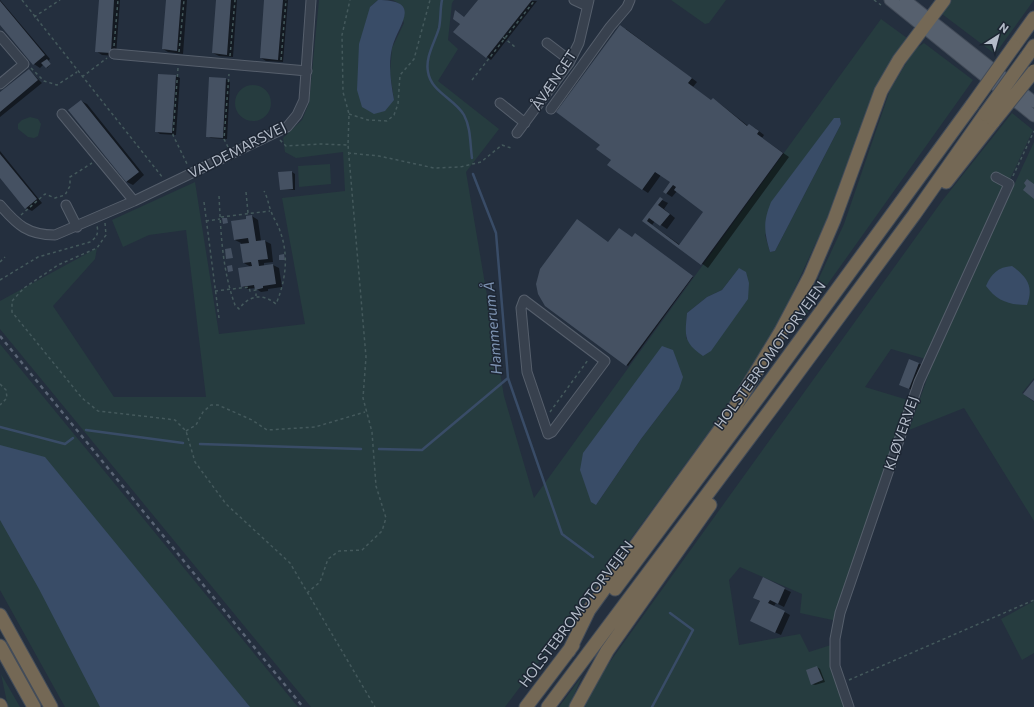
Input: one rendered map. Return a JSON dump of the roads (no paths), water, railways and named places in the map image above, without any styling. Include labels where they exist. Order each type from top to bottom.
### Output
[{"type":"highway","points":[[569,651],[589,610],[729,416],[781,331],[810,276],[834,220],[882,91],[899,60],[944,0]]},
{"type":"highway","name":"HOLSTEBROMOTORVEJEN","points":[[526,707],[765,389],[1034,18]]},
{"type":"highway","points":[[548,707],[914,215],[952,176],[1030,51]]},
{"type":"highway","points":[[990,117],[1034,71]]},
{"type":"highway","points":[[576,707],[607,651],[752,446],[777,401]]},
{"type":"highway","points":[[0,615],[51,707]]},
{"type":"highway","points":[[0,646],[34,707]]},
{"type":"main road","points":[[890,0],[926,23],[1034,102]]},
{"type":"main road","points":[[905,0],[926,23],[1034,116]]},
{"type":"street","name":"VALDEMARSVEJ","points":[[0,204],[14,221],[29,231],[42,235],[55,235],[77,227],[134,201],[287,127],[297,115],[304,100],[311,0]]},
{"type":"street","points":[[574,0],[588,3]]},
{"type":"street","points":[[551,108],[610,27],[627,7],[630,0]]},
{"type":"street","name":"ÅVÆNGET","points":[[517,133],[571,59],[579,43],[588,3]]},
{"type":"street","points":[[0,36],[24,64],[0,84]]},
{"type":"street","points":[[547,43],[564,56],[571,59]]},
{"type":"street","points":[[114,54],[307,71]]},
{"type":"street","points":[[500,103],[525,123]]},
{"type":"street","points":[[62,114],[134,201]]},
{"type":"street","name":"KLØVERVEJ","points":[[849,707],[835,666],[836,640],[840,614],[916,390],[930,354],[1009,184],[996,177]]},
{"type":"street","points":[[66,205],[77,227]]},
{"type":"street","points":[[524,300],[594,352],[605,361],[552,432],[548,434],[527,372],[521,308],[524,300]]},
{"type":"water","points":[[378,0],[392,1],[400,4],[404,9],[404,15],[392,48],[390,61],[390,74],[394,100],[385,111],[374,114],[362,107],[357,90],[359,44],[370,7]]},
{"type":"water","points":[[834,118],[840,118],[841,124],[775,251],[770,252],[765,227],[771,202]]},
{"type":"water","points":[[1012,266],[1022,274],[1028,282],[1030,292],[1027,305],[1009,303],[999,299],[986,286],[990,278],[996,272],[1003,268]]},
{"type":"water","points":[[739,268],[746,272],[749,283],[748,299],[711,351],[703,356],[696,351],[687,338],[687,313],[707,297],[722,290]]},
{"type":"water","points":[[662,346],[673,350],[683,377],[679,389],[641,439],[596,505],[591,502],[580,470],[583,453]]},
{"type":"water","points":[[0,445],[45,457],[250,707],[100,707],[39,589],[0,520]]},
{"type":"waterway","name":"Hammerum Å","points":[[442,0],[439,28],[429,55],[427,66],[428,72],[430,79],[438,90],[455,104],[464,115],[469,131],[472,158]]},
{"type":"waterway","name":"Hammerum Å","points":[[473,174],[496,233],[508,378],[562,534],[593,557]]},
{"type":"waterway","points":[[379,449],[422,450],[508,378]]},
{"type":"waterway","points":[[0,427],[65,444],[73,438]]},
{"type":"waterway","points":[[86,430],[183,443]]},
{"type":"waterway","points":[[200,444],[361,449]]},
{"type":"waterway","name":"Hammerum Å","points":[[652,707],[693,630],[670,613]]},
{"type":"railway","points":[[0,336],[303,707]]}]
